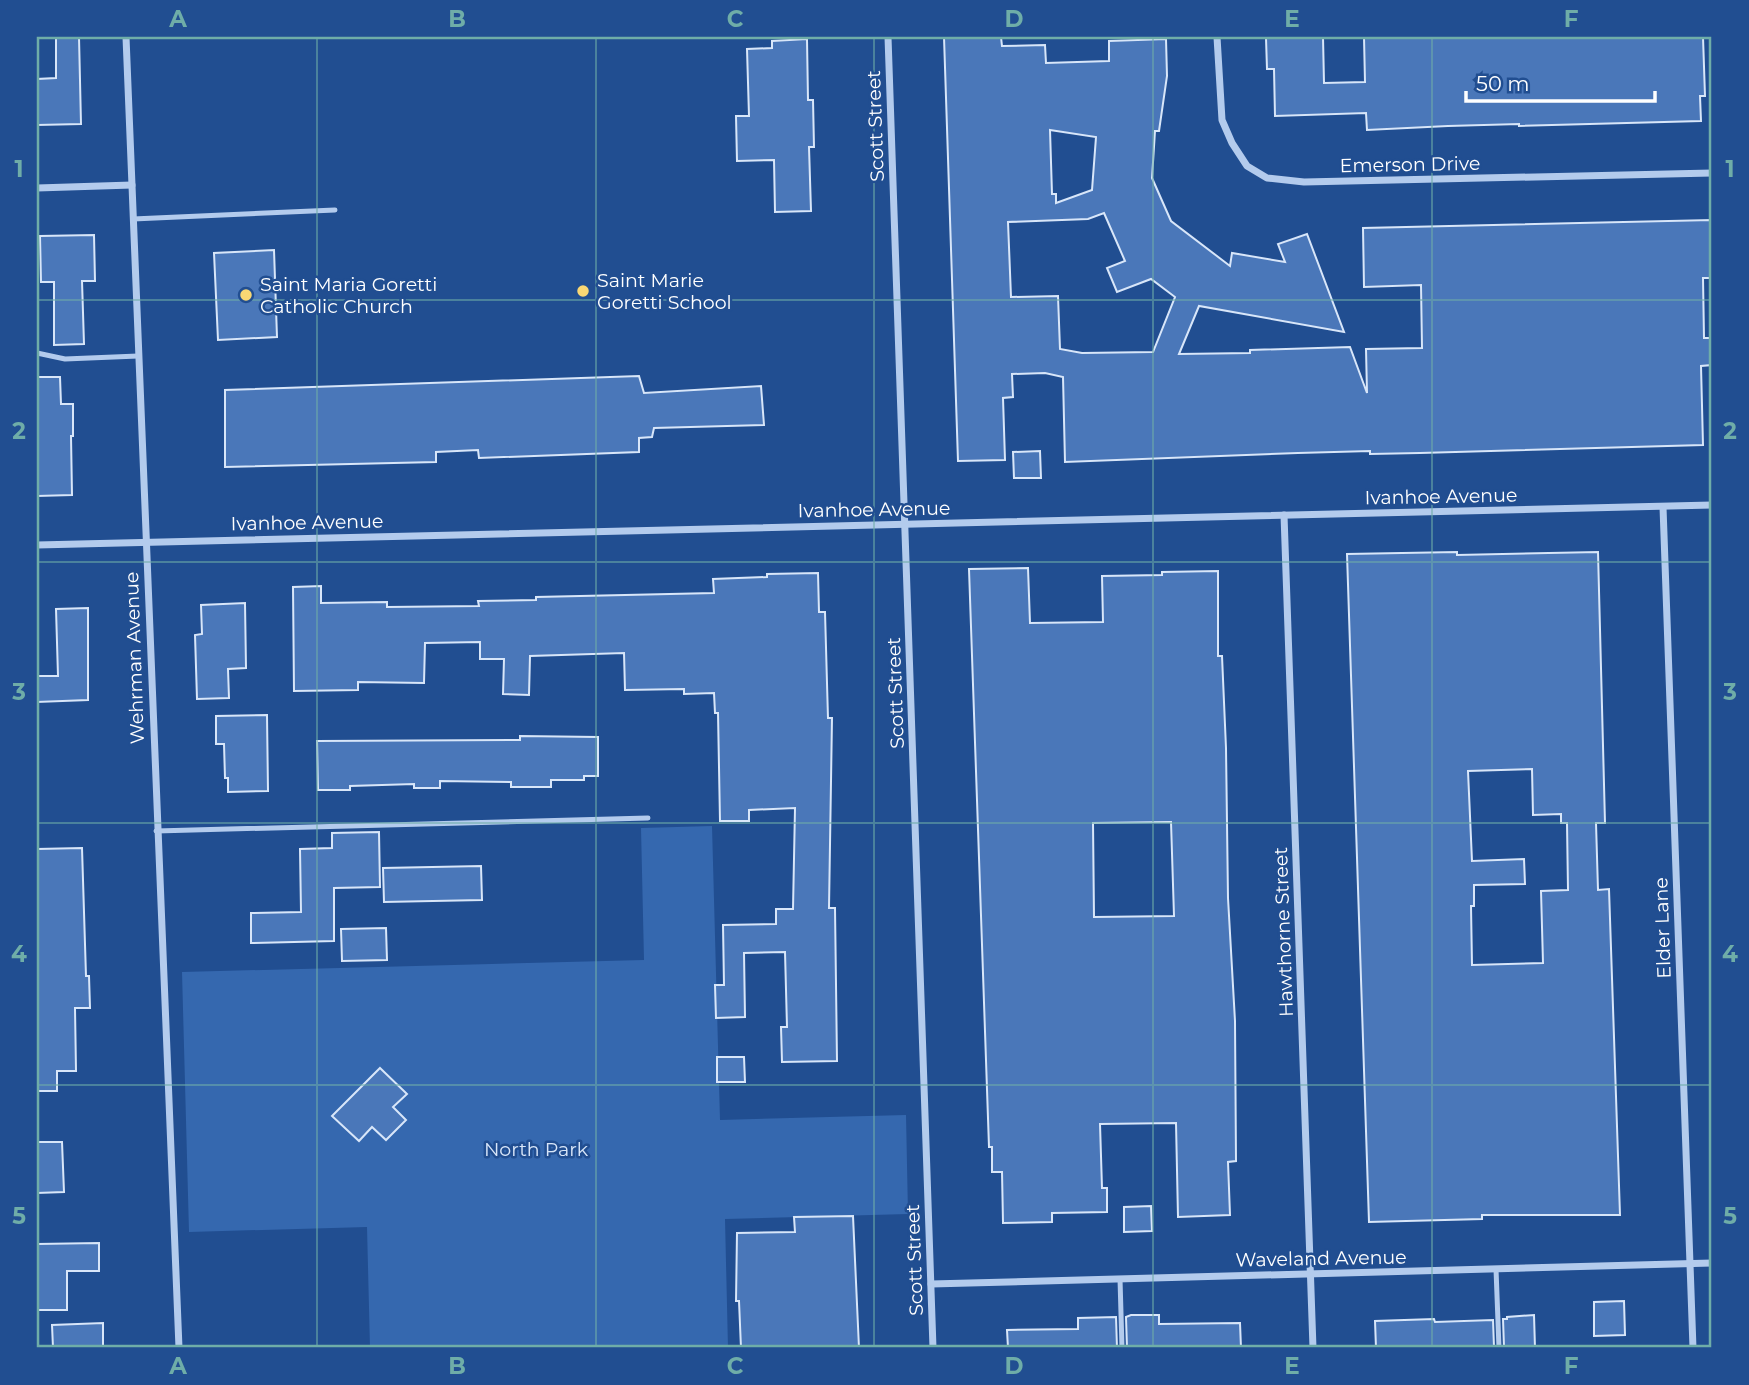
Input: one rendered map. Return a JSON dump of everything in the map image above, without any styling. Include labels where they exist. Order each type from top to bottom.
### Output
[{"type":"street","name":"Wehrman Avenue","points":[[125,37],[179,1348]]},
{"type":"street","name":"Scott Street","points":[[888,37],[933,1348]]},
{"type":"street","name":"Emerson Drive","points":[[1217,37],[1222,120],[1232,143],[1247,166],[1267,178],[1304,182],[1712,173]]},
{"type":"street","points":[[37,188],[132,186]]},
{"type":"street","name":"Ivanhoe Avenue","points":[[37,545],[1712,505]]},
{"type":"street","name":"Elder Lane","points":[[1663,507],[1693,1348]]},
{"type":"street","name":"Hawthorne Street","points":[[1284,515],[1313,1348]]},
{"type":"street","name":"Waveland Avenue","points":[[931,1284],[1712,1263]]},
{"type":"lane","points":[[133,219],[335,210]]},
{"type":"lane","points":[[37,354],[65,359],[138,356]]},
{"type":"lane","points":[[156,831],[648,818]]},
{"type":"lane","points":[[1496,1269],[1499,1348]]},
{"type":"lane","points":[[1120,1279],[1122,1348]]},
{"type":"green space","name":"North Park","points":[[712,826],[720,1120],[906,1115],[908,1214],[725,1219],[728,1348],[370,1348],[367,1227],[189,1232],[182,972],[644,960],[641,828]]},
{"type":"building","points":[[56,37],[79,37],[81,124],[37,125],[37,79],[56,78]]},
{"type":"building","points":[[944,37],[1001,37],[1002,46],[1045,45],[1046,63],[1109,61],[1109,41],[1166,39],[1167,76],[1159,131],[1155,131],[1152,178],[1171,221],[1230,266],[1232,253],[1285,262],[1278,244],[1307,234],[1344,332],[1199,306],[1179,354],[1350,347],[1367,393],[1366,349],[1422,348],[1421,285],[1364,287],[1363,228],[1712,220],[1712,278],[1703,278],[1704,338],[1712,338],[1712,365],[1701,366],[1703,445],[1370,454],[1370,451],[1065,462],[1063,377],[1045,373],[1012,374],[1013,397],[1003,398],[1005,460],[958,461]],"holes":[[[1050,130],[1096,137],[1092,190],[1056,203],[1056,194],[1052,194]],[[1104,213],[1125,261],[1107,268],[1117,292],[1151,279],[1175,297],[1153,352],[1082,353],[1060,349],[1058,296],[1011,297],[1008,222],[1088,219]]]},
{"type":"building","points":[[1323,37],[1324,83],[1365,82],[1364,37],[1703,37],[1705,96],[1700,96],[1701,121],[1367,130],[1366,113],[1275,116],[1274,69],[1267,69],[1266,38]]},
{"type":"building","points":[[807,39],[808,100],[813,100],[814,147],[809,147],[811,211],[775,212],[774,160],[737,161],[736,116],[749,116],[747,49],[772,48],[772,41]]},
{"type":"building","points":[[94,235],[95,281],[82,281],[84,344],[54,345],[54,282],[41,282],[40,236]]},
{"type":"building","name":"Saint Maria Goretti Catholic Church","points":[[274,250],[277,337],[218,340],[214,253]]},
{"type":"building","points":[[639,376],[644,393],[761,386],[764,425],[654,428],[652,437],[639,438],[639,452],[479,458],[478,450],[436,452],[436,462],[225,467],[225,390]]},
{"type":"building","points":[[37,377],[60,377],[61,404],[73,404],[72,495],[37,496]]},
{"type":"building","points":[[1040,451],[1041,478],[1014,478],[1013,452]]},
{"type":"building","points":[[1598,552],[1605,823],[1596,823],[1598,890],[1609,889],[1620,1215],[1482,1215],[1482,1219],[1369,1222],[1347,554]],"holes":[[[1532,769],[1533,815],[1561,814],[1561,823],[1567,823],[1568,890],[1541,891],[1543,963],[1472,965],[1471,906],[1474,906],[1474,885],[1525,884],[1524,859],[1472,861],[1468,771]]]},
{"type":"building","points":[[1028,568],[1030,623],[1103,622],[1102,576],[1218,571],[1218,656],[1222,656],[1228,898],[1235,1021],[1236,1161],[1228,1162],[1230,1215],[1178,1217],[1176,1123],[1100,1124],[1102,1188],[1107,1188],[1107,1212],[1052,1213],[1052,1222],[1003,1223],[1002,1172],[992,1172],[992,1147],[989,1147],[969,569]],"holes":[[[1171,822],[1174,916],[1094,917],[1093,823]]]},
{"type":"building","points":[[818,573],[819,612],[825,612],[828,718],[832,718],[829,908],[835,908],[837,1061],[782,1062],[781,1027],[787,1027],[785,952],[744,953],[745,1017],[716,1018],[715,985],[724,985],[723,925],[776,924],[776,909],[793,909],[795,808],[749,810],[749,821],[720,821],[718,713],[715,713],[714,693],[684,694],[684,689],[625,690],[624,653],[530,656],[529,695],[503,694],[504,659],[480,659],[480,642],[425,643],[424,683],[358,682],[358,690],[294,691],[293,587],[321,586],[321,603],[387,602],[387,607],[479,606],[478,601],[536,600],[536,597],[714,593],[713,579]]},
{"type":"building","points":[[245,603],[246,668],[228,669],[229,698],[197,699],[195,635],[202,634],[201,605]]},
{"type":"building","points":[[88,608],[88,700],[37,702],[37,676],[58,676],[56,609]]},
{"type":"building","points":[[267,715],[268,791],[228,792],[224,744],[216,744],[216,716]]},
{"type":"building","points":[[520,736],[598,737],[598,776],[584,776],[584,780],[551,780],[551,787],[511,787],[511,782],[440,781],[440,788],[414,788],[414,784],[318,790],[317,741],[520,740]]},
{"type":"building","points":[[379,832],[380,887],[334,888],[334,941],[251,943],[251,913],[301,912],[300,849],[332,848],[332,833]]},
{"type":"building","points":[[82,848],[86,976],[89,976],[90,1008],[75,1008],[76,1071],[57,1071],[57,1091],[37,1091],[37,849]]},
{"type":"building","points":[[481,866],[482,900],[384,902],[383,868]]},
{"type":"building","points":[[386,928],[387,960],[342,961],[341,929]]},
{"type":"building","points":[[717,1057],[744,1057],[745,1082],[717,1082]]},
{"type":"building","points":[[380,1068],[407,1094],[393,1107],[406,1120],[386,1140],[372,1127],[359,1141],[332,1116]]},
{"type":"building","points":[[37,1142],[62,1142],[64,1192],[37,1193]]},
{"type":"building","points":[[1151,1206],[1152,1231],[1124,1232],[1124,1207]]},
{"type":"building","points":[[853,1216],[859,1348],[741,1348],[739,1301],[736,1301],[737,1233],[795,1232],[794,1217]]},
{"type":"building","points":[[99,1243],[99,1271],[67,1271],[67,1310],[37,1310],[37,1244]]},
{"type":"building","points":[[1624,1301],[1625,1335],[1594,1336],[1594,1302]]},
{"type":"building","points":[[1159,1315],[1159,1324],[1240,1323],[1241,1348],[1127,1348],[1126,1317]]},
{"type":"building","points":[[1534,1315],[1535,1348],[1504,1347],[1503,1319]]},
{"type":"building","points":[[1116,1317],[1117,1348],[1008,1348],[1007,1330],[1078,1329],[1078,1318]]},
{"type":"building","points":[[1434,1319],[1435,1322],[1493,1320],[1494,1347],[1376,1348],[1375,1321]]},
{"type":"building","points":[[103,1323],[103,1348],[53,1348],[52,1325]]},
{"type":"place","name":"Saint Marie Goretti School","points":[[583,291]]},
{"type":"place","name":"Saint Maria Goretti Catholic Church","points":[[246,295]]}]
